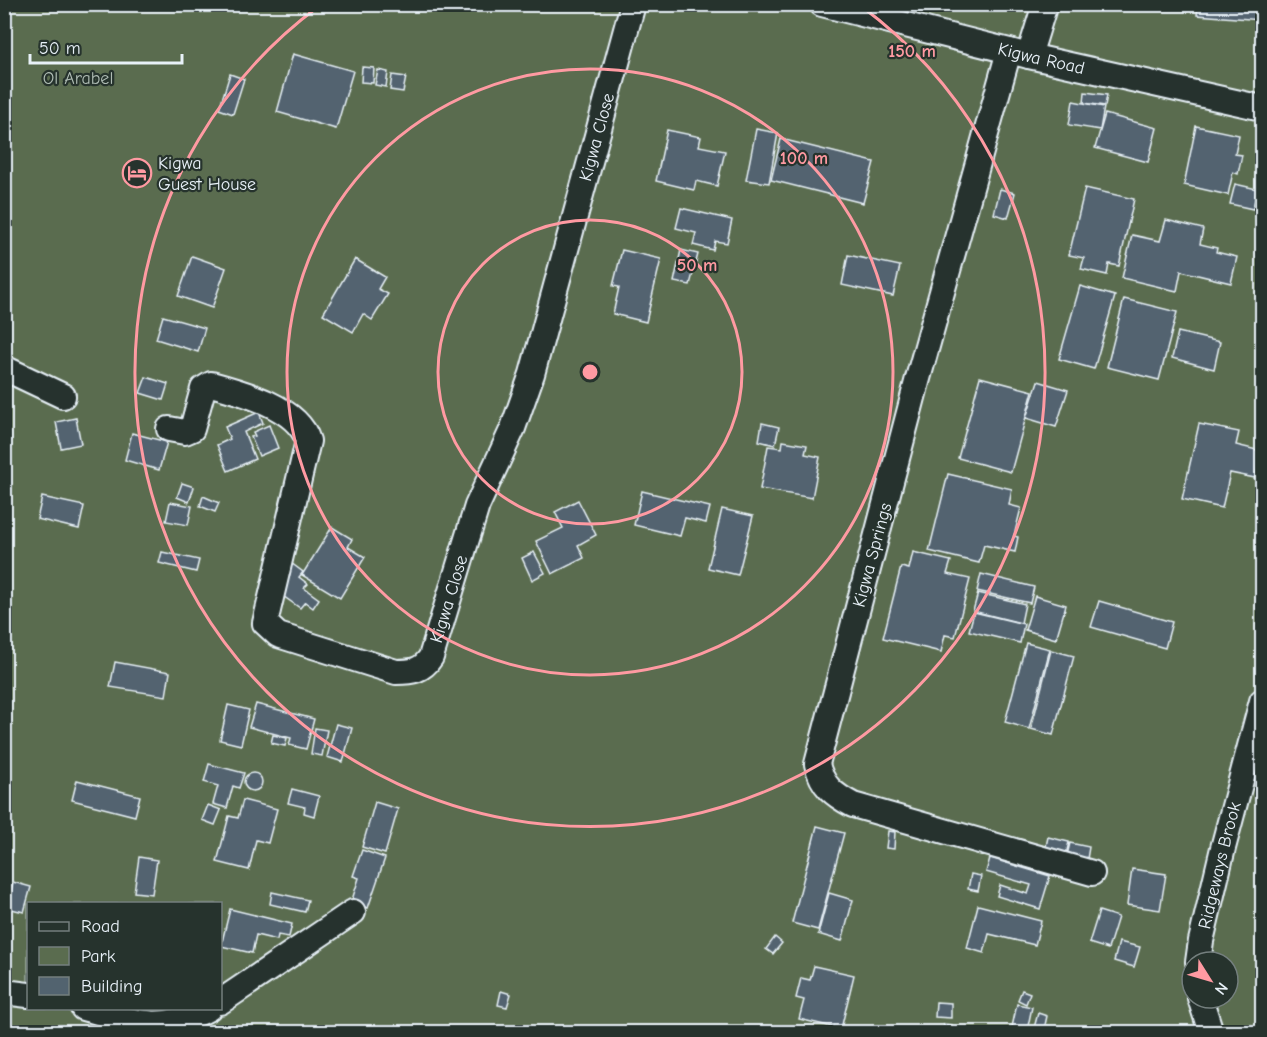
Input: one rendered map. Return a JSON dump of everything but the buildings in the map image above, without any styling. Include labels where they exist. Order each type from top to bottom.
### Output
[{"type":"street","name":"Kigwa Close","points":[[169,429],[185,432],[192,429],[204,387],[211,384],[265,400],[302,428],[308,441],[265,614],[265,623],[278,635],[396,672],[408,672],[426,665],[431,657],[477,506],[513,428],[532,374],[633,4]]},
{"type":"street","name":"Kigwa Road","points":[[822,4],[1019,54],[1263,108]]},
{"type":"street","name":"Kigwa Springs","points":[[1046,4],[1019,54],[917,382],[817,764],[824,785],[836,796],[853,805],[1092,873]]},
{"type":"street","points":[[4,368],[63,396]]},
{"type":"street","name":"Ridgeways Brook","points":[[1201,950],[1223,848],[1263,701]]},
{"type":"street","points":[[222,1001],[353,912]]},
{"type":"street","points":[[4,992],[27,995]]},
{"type":"street","points":[[91,1010],[136,1022],[165,1025],[187,1021],[206,1010]]},
{"type":"street","points":[[1204,1010],[1211,1032]]},
{"type":"green space","name":"Ol Arabel","points":[[5,5],[1262,5],[1262,1032],[5,1032]]},
{"type":"place","name":"Kigwa Guest House","points":[[137,173]]}]
